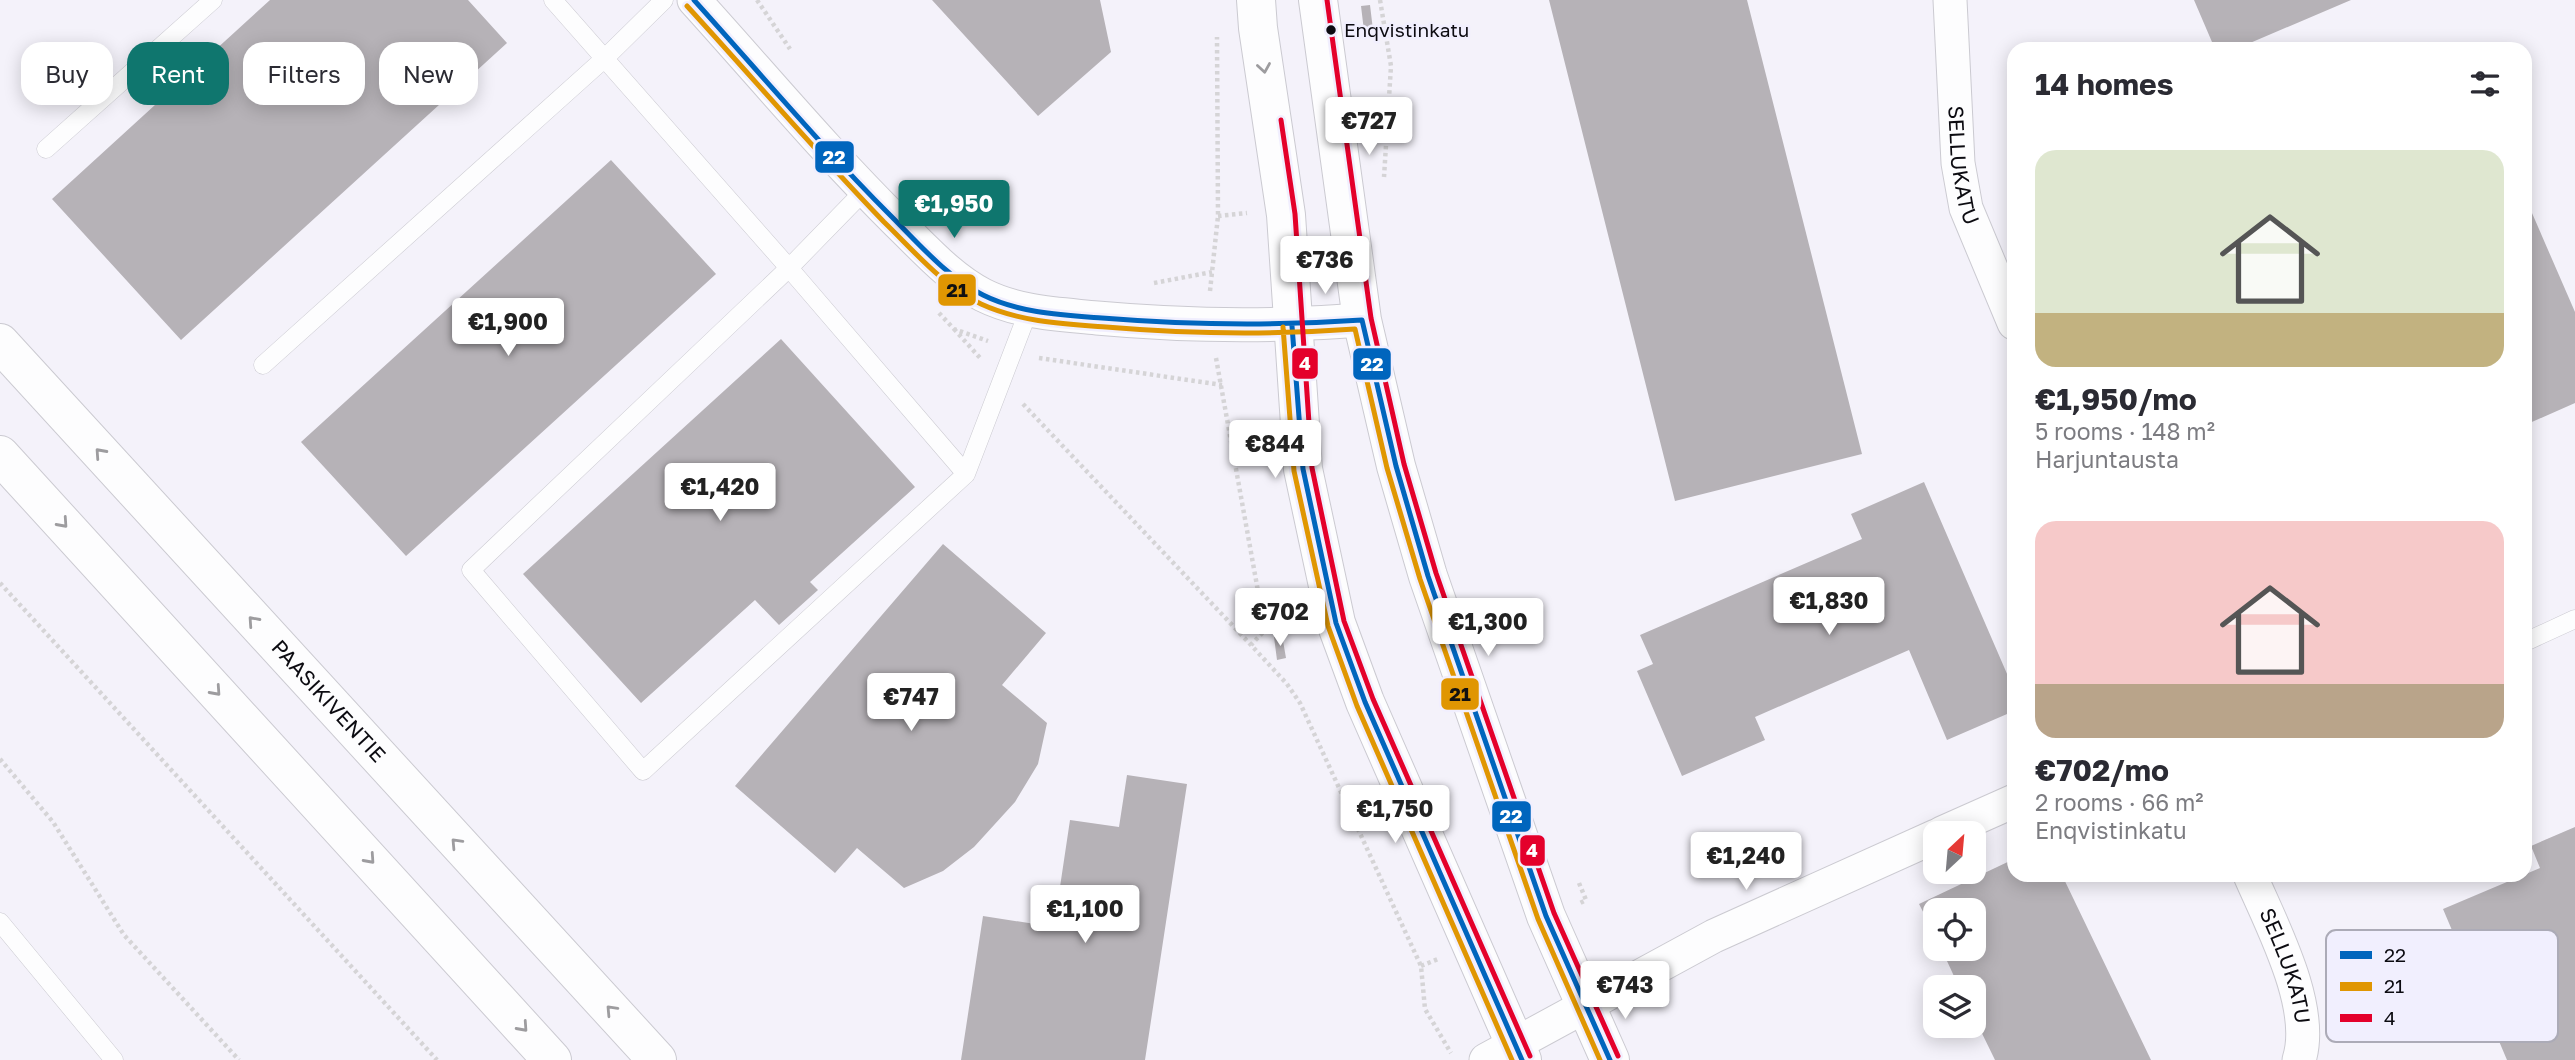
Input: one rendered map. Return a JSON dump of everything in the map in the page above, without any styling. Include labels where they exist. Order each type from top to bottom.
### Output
[{"type":"main road","points":[[1256,0],[1286,215],[1303,469],[1336,623],[1365,702],[1507,1054]]},
{"type":"main road","points":[[1318,0],[1362,320],[1396,467],[1428,576],[1546,916],[1610,1060]]},
{"type":"main road","name":"PAASIKIVENTIE","points":[[0,344],[657,1060]]},
{"type":"main road","points":[[0,455],[552,1060]]},
{"type":"street","points":[[694,0],[865,190],[959,281],[984,296],[1028,312],[1196,325],[1292,326],[1362,320]]},
{"type":"street","name":"SELLUKATU","points":[[1950,0],[1958,163],[1966,208],[2007,306]]},
{"type":"street","points":[[1969,821],[2007,804]]},
{"type":"street","points":[[1507,1054],[1586,1006],[1714,936],[1923,842]]},
{"type":"street","name":"SELLUKATU","points":[[2253,882],[2289,964],[2301,1013],[2303,1048],[2299,1060]]},
{"type":"lane","points":[[46,149],[213,0]]},
{"type":"lane","points":[[553,0],[966,474]]},
{"type":"lane","points":[[263,366],[605,58],[664,0]]},
{"type":"lane","points":[[865,190],[789,268],[471,570],[643,771],[966,474],[1028,312]]},
{"type":"lane","points":[[2532,639],[2575,619]]},
{"type":"lane","points":[[0,922],[114,1060]]},
{"type":"path","points":[[757,0],[797,60]]},
{"type":"path","points":[[1380,0],[1391,66],[1384,181]]},
{"type":"path","points":[[1147,284],[1212,272]]},
{"type":"path","points":[[954,329],[1251,645]]},
{"type":"path","points":[[0,583],[437,1060]]},
{"type":"path","points":[[0,759],[53,822],[124,935],[239,1060]]},
{"type":"path","points":[[1575,875],[1586,900]]},
{"type":"building","points":[[270,0],[468,0],[507,43],[478,69],[478,42],[379,42],[379,105],[439,105],[181,340],[52,199],[155,105],[229,105],[229,42],[224,42]]},
{"type":"building","points":[[932,0],[1100,0],[1111,52],[1038,116]]},
{"type":"building","points":[[1549,0],[1747,0],[1862,454],[1675,501]]},
{"type":"building","points":[[2194,0],[2351,0],[2252,42],[2212,42]]},
{"type":"building","points":[[1370,5],[1373,30],[1364,31],[1361,6]]},
{"type":"building","points":[[611,160],[716,274],[406,556],[301,442]]},
{"type":"building","points":[[2532,213],[2575,312],[2575,403],[2532,422]]},
{"type":"building","points":[[781,339],[915,487],[810,582],[818,590],[779,625],[755,600],[641,703],[523,574]]},
{"type":"building","points":[[1924,482],[2007,674],[2007,714],[1947,740],[1909,650],[1755,717],[1765,740],[1682,776],[1637,671],[1653,664],[1640,635],[1862,539],[1851,514]]},
{"type":"building","points":[[943,544],[1046,633],[1002,685],[1047,723],[1038,764],[1015,802],[974,847],[943,871],[904,888],[857,848],[835,873],[735,786]]},
{"type":"building","points":[[1282,635],[1286,658],[1277,660],[1274,637]]},
{"type":"building","points":[[1127,775],[1187,784],[1145,1060],[961,1060],[983,916],[1054,927],[1070,820],[1119,827]]},
{"type":"building","points":[[2575,827],[2575,1060],[2507,1060],[2499,1042],[2558,1042],[2558,930],[2452,930],[2443,909],[2507,882],[2532,882],[2532,871],[2540,868],[2532,846]]},
{"type":"building","points":[[2007,862],[2007,882],[2065,882],[2151,1060],[1995,1060],[1984,1038],[1986,975],[1953,975],[1947,961],[1986,961],[1986,898],[1932,898],[1961,884],[1986,884],[1986,872]]},
{"type":"transit line","name":"22","points":[[694,0],[815,136],[912,238],[957,279],[983,295],[1011,306],[1072,316],[1264,324],[1362,320],[1396,466],[1428,576],[1546,916],[1610,1060]]},
{"type":"transit line","name":"4","points":[[1327,0],[1371,318],[1404,464],[1436,573],[1554,913],[1618,1056]]},
{"type":"transit line","name":"21","points":[[687,6],[884,222],[942,278],[981,304],[1011,315],[1074,325],[1262,333],[1355,329],[1387,468],[1420,579],[1538,919],[1600,1060]]},
{"type":"transit line","name":"4","points":[[1281,120],[1295,214],[1312,468],[1344,621],[1373,699],[1530,1056]]},
{"type":"transit line","name":"22","points":[[1292,326],[1303,469],[1336,623],[1365,702],[1522,1060]]},
{"type":"transit line","name":"21","points":[[1283,327],[1294,471],[1328,626],[1357,706],[1512,1060]]},
{"type":"place","name":"Enqvistinkatu","points":[[1331,30]]}]
